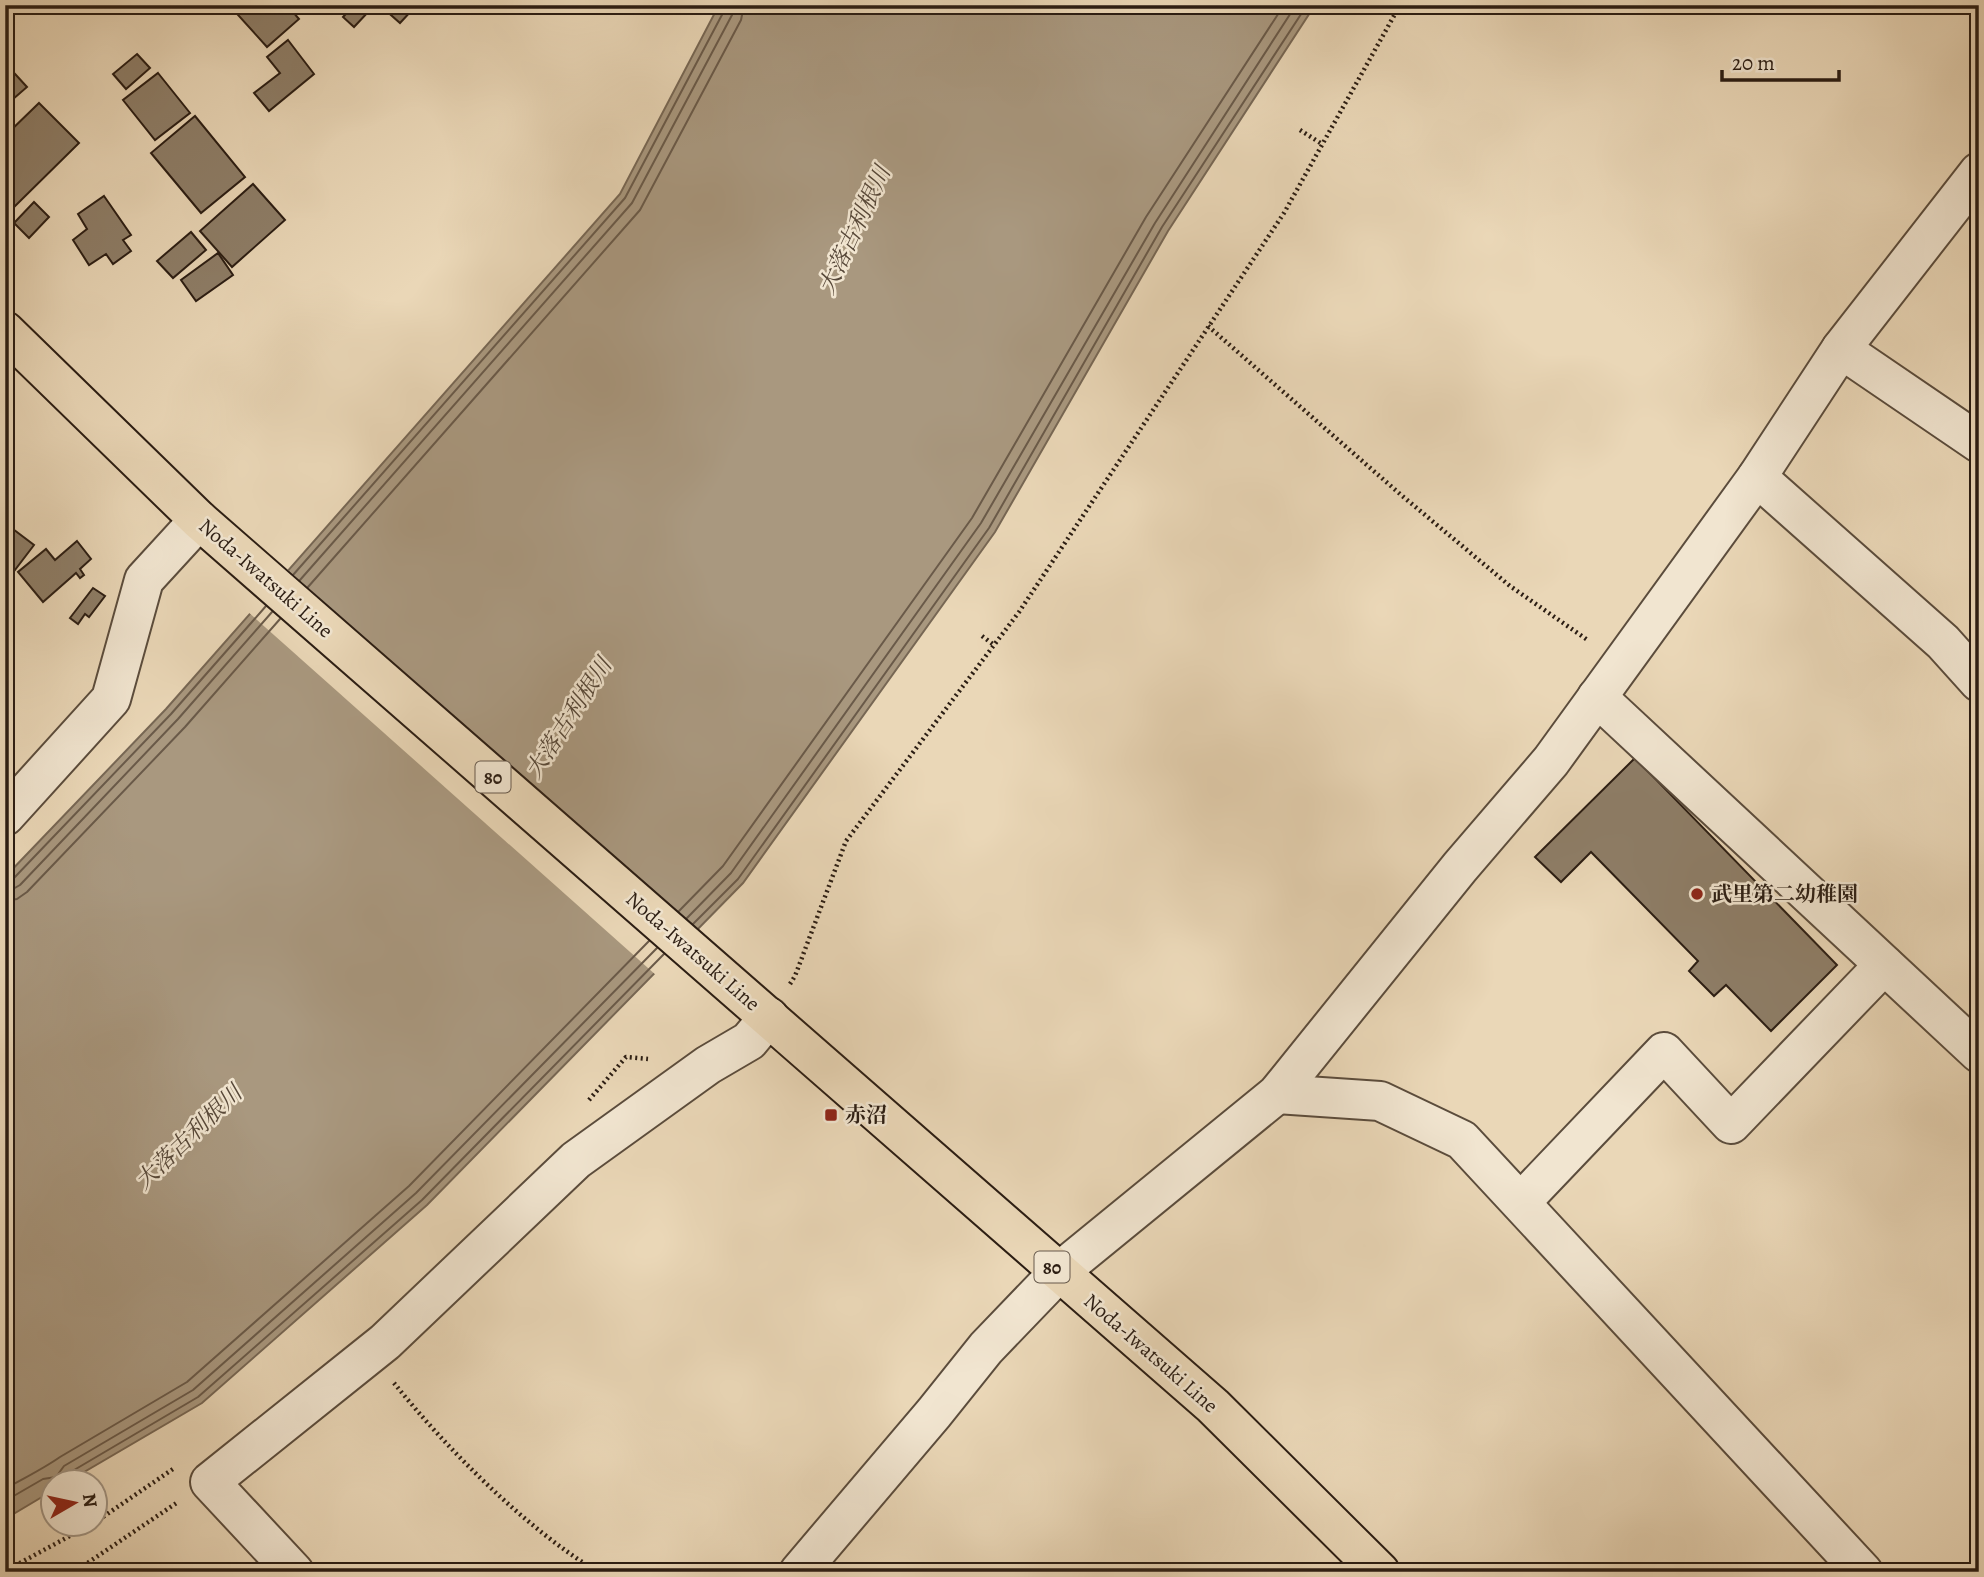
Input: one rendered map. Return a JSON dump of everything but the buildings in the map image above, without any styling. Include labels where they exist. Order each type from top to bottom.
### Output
[{"type":"main road","name":"Noda-Iwatsuki Line","points":[[5,331],[199,520],[1213,1406],[1380,1572]]},
{"type":"street","points":[[799,1572],[986,1348],[1059,1272],[1277,1094],[1461,867],[1551,761],[1757,477],[1841,349],[1979,172]]},
{"type":"street","points":[[1841,349],[1979,443]]},
{"type":"street","points":[[1757,477],[1943,642],[1979,682]]},
{"type":"street","points":[[5,816],[111,699],[144,580],[199,520]]},
{"type":"street","points":[[1597,697],[1979,1054]]},
{"type":"street","points":[[1521,1202],[1664,1052],[1731,1124],[1884,965]]},
{"type":"street","points":[[294,1572],[211,1482],[370,1354],[576,1160],[708,1065],[750,1041],[769,1017]]},
{"type":"street","points":[[1277,1094],[1380,1101],[1462,1140],[1863,1572]]},
{"type":"path","points":[[769,1017],[796,976],[846,841],[1019,612],[1284,213],[1400,5]]},
{"type":"path","points":[[1300,130],[1322,144]]},
{"type":"path","points":[[1208,326],[1399,494],[1500,577],[1622,663]]},
{"type":"path","points":[[982,636],[993,645]]},
{"type":"path","points":[[370,1354],[416,1411],[494,1490],[573,1557],[598,1572]]},
{"type":"path","points":[[74,1572],[211,1482]]},
{"type":"path","points":[[5,1571],[66,1538]]},
{"type":"water","name":"大落古利根川","points":[[719,5],[1315,5],[1168,231],[995,532],[743,883],[427,1205],[202,1403],[91,1468],[38,1468],[38,1499],[5,1519],[5,877],[166,709],[620,194]]},
{"type":"pier","points":[[286,568],[697,935],[657,976],[247,611]]},
{"type":"place","name":"武里第二幼稚園","points":[[1697,894]]},
{"type":"place","name":"赤沼","points":[[831,1115]]}]
